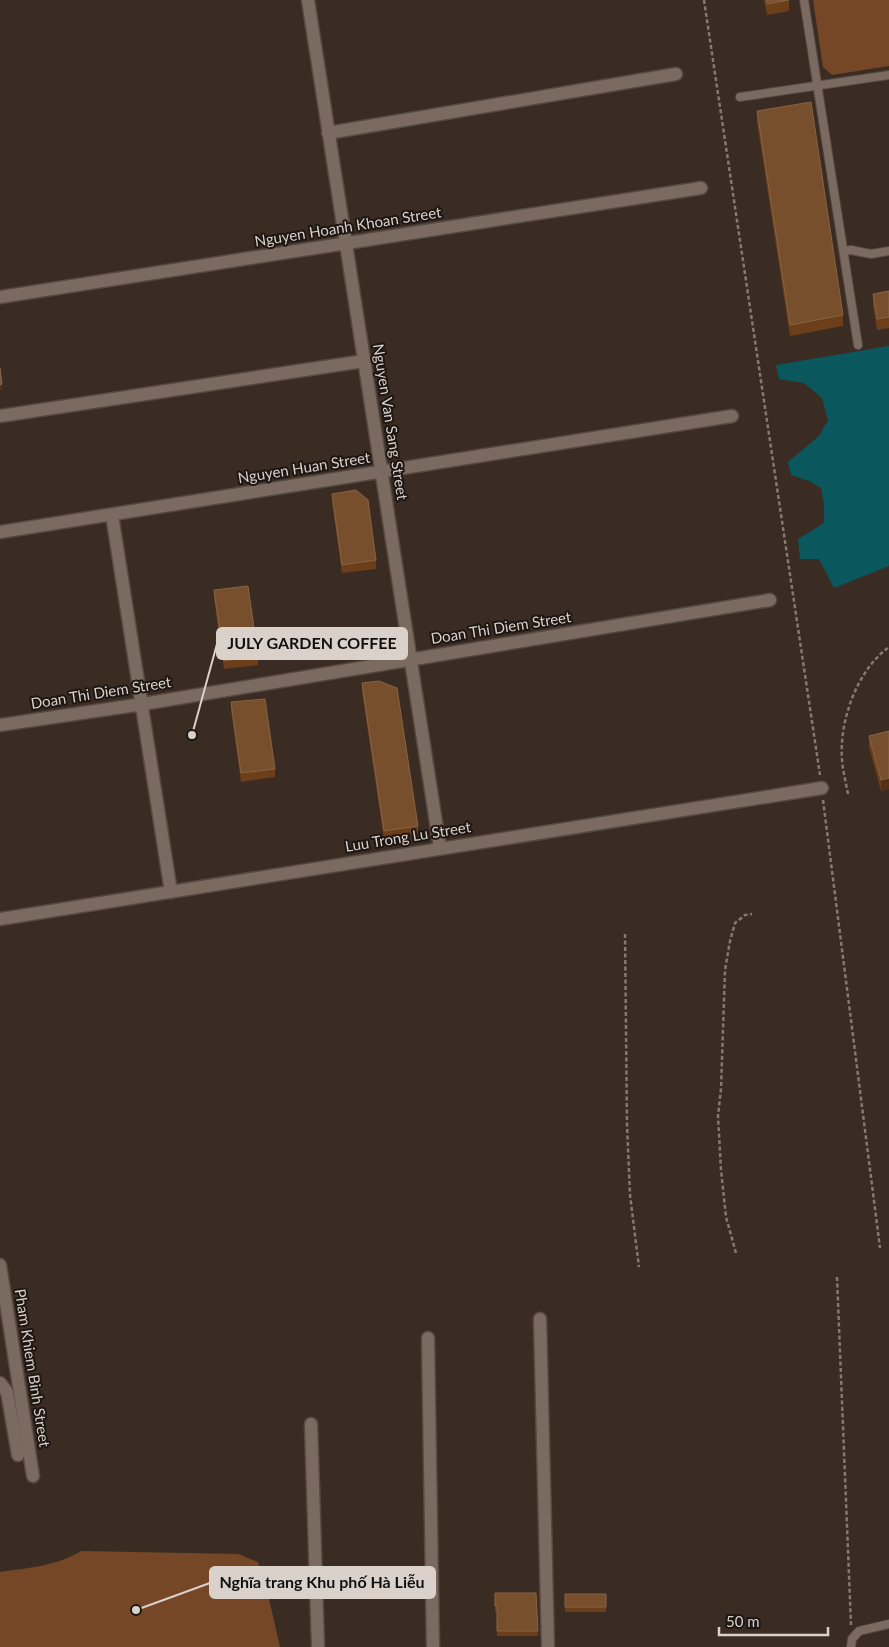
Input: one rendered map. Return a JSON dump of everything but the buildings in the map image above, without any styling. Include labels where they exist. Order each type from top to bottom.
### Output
[{"type":"street","name":"Nguyen Van Sang Street","points":[[308,0],[440,848]]},
{"type":"street","points":[[328,133],[676,74]]},
{"type":"street","name":"Nguyen Hoanh Khoan Street","points":[[0,297],[701,188]]},
{"type":"street","points":[[0,416],[364,361]]},
{"type":"street","name":"Nguyen Huan Street","points":[[0,532],[732,416]]},
{"type":"street","points":[[112,515],[171,892]]},
{"type":"street","name":"Doan Thi Diem Street","points":[[0,725],[143,704],[770,600]]},
{"type":"street","name":"Luu Trong Lu Street","points":[[0,919],[822,788]]},
{"type":"street","name":"Pham Khiem Binh Street","points":[[0,1265],[33,1476]]},
{"type":"street","points":[[540,1319],[548,1647]]},
{"type":"street","points":[[428,1338],[434,1647]]},
{"type":"street","points":[[0,1383],[7,1392],[18,1455]]},
{"type":"street","points":[[311,1424],[318,1647]]},
{"type":"lane","points":[[804,0],[858,344]]},
{"type":"lane","points":[[740,97],[889,75]]},
{"type":"lane","points":[[844,251],[851,250],[871,254],[889,251]]},
{"type":"lane","points":[[852,1643],[859,1631],[889,1624]]},
{"type":"path","points":[[704,0],[822,788],[880,1248]]},
{"type":"path","points":[[848,794],[842,759],[845,723],[850,702],[864,675],[878,655],[889,647]]},
{"type":"path","points":[[736,1253],[726,1217],[718,1116],[721,1089],[725,970],[735,923],[745,915],[752,914]]},
{"type":"path","points":[[625,934],[627,1124],[630,1195],[639,1267]]},
{"type":"path","points":[[837,1277],[852,1643]]},
{"type":"shaded area","points":[[813,0],[889,0],[889,66],[832,75],[823,67]]},
{"type":"shaded area","points":[[81,1551],[238,1554],[258,1562],[267,1590],[280,1647],[0,1647],[0,1572],[52,1563]]},
{"type":"water","points":[[889,346],[889,566],[834,588],[819,559],[800,559],[798,539],[824,523],[824,505],[821,488],[809,481],[791,475],[788,462],[819,436],[828,420],[822,398],[804,383],[779,379],[776,365]]},
{"type":"place","name":"JULY GARDEN COFFEE","points":[[192,735]]},
{"type":"place","name":"Nghĩa trang Khu phố Hà Liễu","points":[[136,1610]]}]
